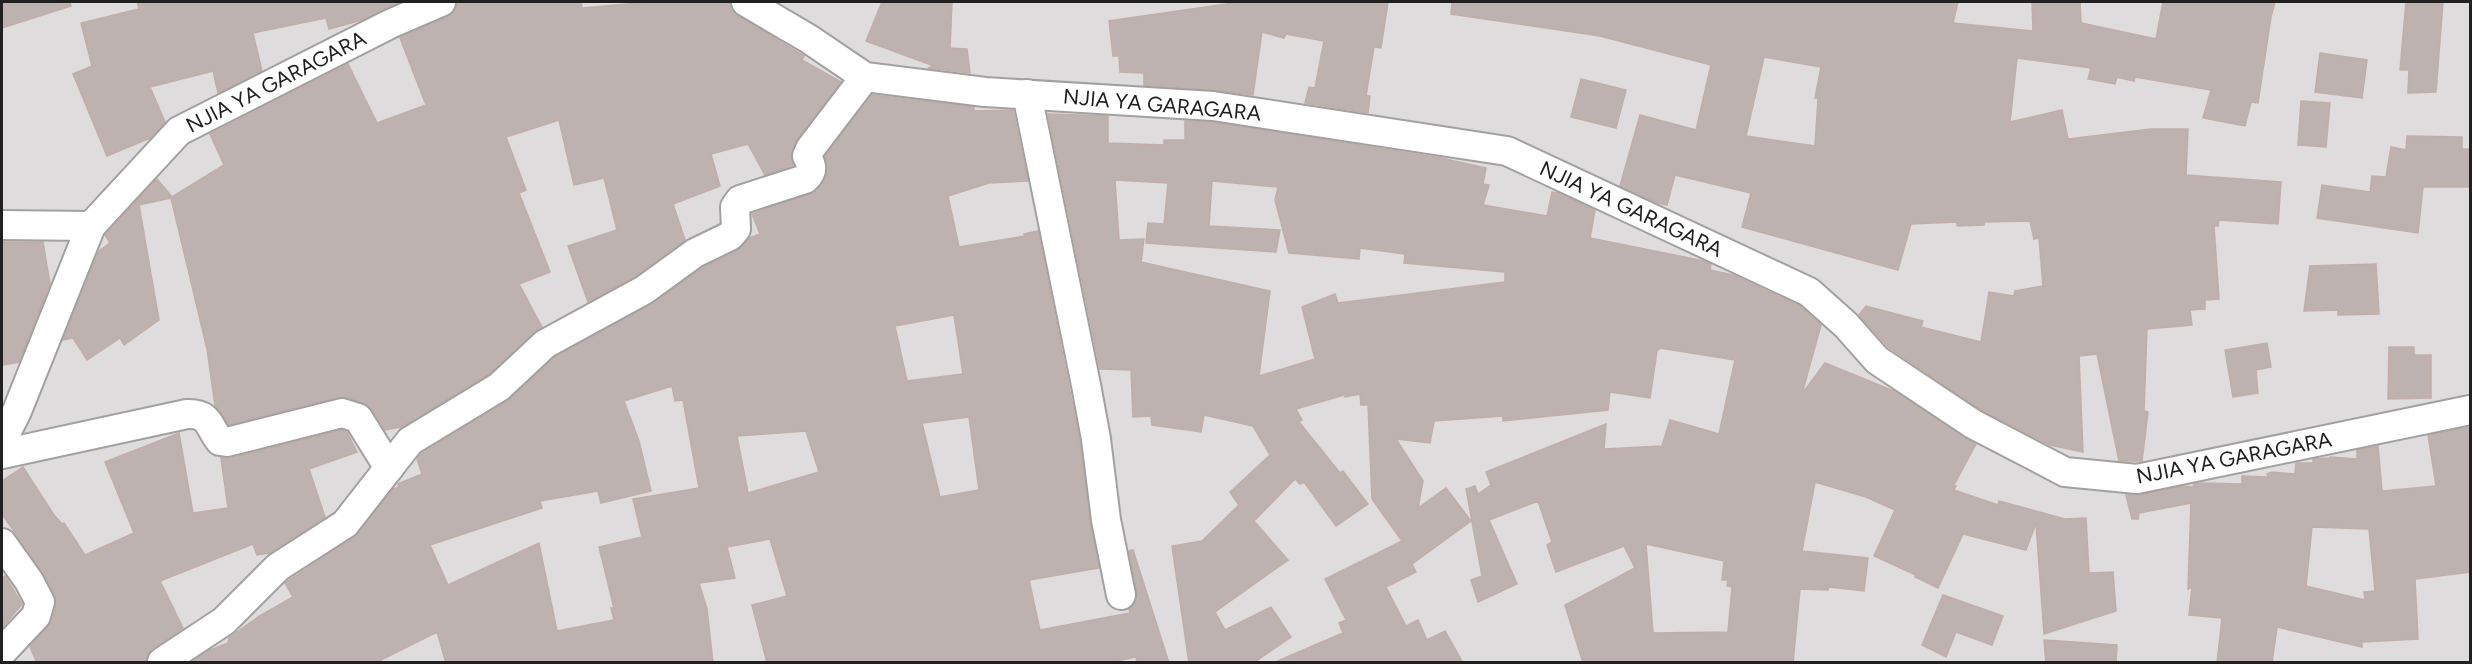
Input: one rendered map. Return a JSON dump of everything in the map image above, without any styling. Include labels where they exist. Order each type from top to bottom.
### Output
[{"type":"street","name":"NJIA YA GARAGARA","points":[[2,441],[17,411],[91,226],[178,132],[390,24],[441,2]]},
{"type":"street","name":"NJIA YA GARAGARA","points":[[746,2],[809,39],[865,77],[985,92],[1213,105],[1507,151],[1809,292],[1846,325],[1877,360],[1972,424],[2065,472],[2136,479],[2470,410]]},
{"type":"street","points":[[162,663],[224,621],[278,567],[345,524],[410,441],[499,387],[545,344],[644,291],[695,253],[730,236],[736,229],[735,207],[740,200],[805,179],[811,174],[812,167],[807,156],[810,148],[865,77]]},
{"type":"street","points":[[1027,94],[1086,385],[1096,439],[1106,520],[1121,595]]},
{"type":"street","points":[[2,225],[91,226]]},
{"type":"street","points":[[2,454],[187,414],[199,414],[207,419],[220,441],[227,442],[342,413],[358,418],[389,468]]},
{"type":"street","points":[[2,543],[29,581],[40,602],[36,616],[2,652]]},
{"type":"shaded area","points":[[2,2],[2470,2],[2470,662],[2,662]]},
{"type":"building","points":[[2,2],[70,2],[71,6],[2,28]]},
{"type":"building","points":[[137,2],[400,2],[362,20],[329,29],[326,18],[253,33],[262,71],[218,93],[213,71],[150,87],[165,122],[150,138],[107,156],[73,74],[92,66],[81,23],[139,9]]},
{"type":"building","points":[[463,2],[581,2],[582,8],[650,2],[730,2],[731,10],[738,16],[804,56],[802,60],[841,82],[795,142],[791,156],[793,165],[765,175],[748,144],[711,154],[720,186],[673,204],[685,240],[635,276],[588,302],[568,246],[617,230],[604,178],[574,185],[559,120],[506,137],[526,190],[519,193],[550,272],[519,284],[542,327],[489,374],[401,427],[385,430],[372,409],[364,403],[339,397],[229,425],[215,405],[207,349],[171,198],[139,205],[159,320],[124,345],[120,338],[87,360],[73,338],[63,340],[99,251],[110,243],[105,235],[157,179],[172,197],[224,165],[210,134],[348,64],[377,123],[426,105],[400,38],[448,17],[455,11],[457,4]]},
{"type":"building","points":[[882,2],[952,2],[950,48],[967,49],[970,73],[928,68],[934,66],[866,41]]},
{"type":"building","points":[[1240,2],[1388,2],[1381,48],[1374,47],[1366,96],[1370,96],[1368,113],[1305,103],[1309,87],[1315,88],[1324,41],[1286,34],[1284,38],[1262,32],[1253,95],[1144,85],[1144,73],[1120,72],[1119,56],[1113,56],[1109,21]]},
{"type":"building","points":[[1452,2],[1958,2],[1953,23],[2033,31],[2032,2],[2080,2],[2081,23],[2156,39],[2163,2],[2275,2],[2258,103],[2251,102],[2245,126],[2203,118],[2211,90],[2135,77],[2134,81],[2117,77],[2115,84],[2088,79],[2091,68],[2017,58],[2010,122],[2062,110],[2068,139],[2151,129],[2188,129],[2186,175],[2281,182],[2278,224],[2219,220],[2218,226],[2214,226],[2219,299],[2205,300],[2205,309],[2190,310],[2192,325],[2147,329],[2144,411],[2148,412],[2142,461],[2119,461],[2097,354],[2079,356],[2083,452],[2050,445],[1981,410],[1888,347],[1859,315],[1866,306],[1923,321],[1921,327],[1981,342],[1989,292],[2014,296],[2015,291],[2043,286],[2039,238],[2034,239],[2030,221],[1984,222],[1984,225],[1957,226],[1957,222],[1911,224],[1898,270],[1742,227],[1751,193],[1675,175],[1667,205],[1658,203],[1620,186],[1640,115],[1696,130],[1711,65],[1600,36],[1451,14]],"holes":[[[1764,57],[1821,67],[1815,98],[1818,98],[1815,146],[1746,136]]]},
{"type":"building","points":[[2406,2],[2443,2],[2436,92],[2408,93],[2409,70],[2400,70]]},
{"type":"building","points":[[2320,53],[2367,60],[2362,98],[2315,92]]},
{"type":"building","points":[[1581,79],[1626,90],[1616,128],[1571,117]]},
{"type":"building","points":[[872,95],[974,107],[974,111],[1013,110],[1028,181],[989,183],[948,196],[959,247],[1025,236],[1024,234],[1038,231],[1080,442],[1090,522],[1099,568],[1029,580],[1040,630],[1130,613],[1129,609],[1136,601],[1137,592],[1129,551],[1133,550],[1169,663],[1137,663],[1136,657],[1106,663],[767,663],[752,605],[787,596],[770,539],[727,547],[735,578],[699,583],[707,609],[713,663],[446,663],[437,632],[375,663],[191,663],[208,651],[228,643],[229,638],[258,617],[293,597],[285,583],[354,538],[393,489],[399,487],[398,484],[422,474],[417,459],[421,454],[508,401],[555,357],[652,304],[704,267],[737,251],[749,238],[760,234],[752,214],[817,191],[827,173],[825,156]],"holes":[[[954,315],[963,374],[907,381],[895,326]],[[672,386],[675,401],[683,400],[699,488],[633,499],[642,537],[599,547],[614,608],[611,608],[614,620],[557,631],[539,543],[448,585],[430,545],[542,508],[540,501],[598,491],[601,503],[651,491],[639,441],[624,401]],[[969,417],[979,490],[940,497],[922,423]],[[806,431],[819,472],[748,493],[737,436]]]},
{"type":"building","points":[[2301,101],[2330,103],[2326,147],[2298,145]]},
{"type":"building","points":[[1048,114],[1108,116],[1108,143],[1164,145],[1164,140],[1185,140],[1185,121],[1211,122],[1441,158],[1486,168],[1483,184],[1489,185],[1483,205],[1547,216],[1552,192],[1559,193],[1595,210],[1590,238],[1704,261],[1711,264],[1710,270],[1733,275],[1800,306],[1821,325],[1802,394],[1825,363],[1896,392],[1976,444],[1954,485],[1956,486],[1954,490],[1998,505],[1999,501],[2065,519],[2086,518],[2089,573],[2113,572],[2116,611],[2044,634],[2036,523],[2026,550],[1963,534],[1938,588],[1874,556],[1895,510],[1866,497],[1815,482],[1802,551],[1868,558],[1864,591],[1829,587],[1828,590],[1800,589],[1793,663],[1583,663],[1565,605],[1635,568],[1624,546],[1556,572],[1547,545],[1552,542],[1538,501],[1489,520],[1517,584],[1478,602],[1471,580],[1482,576],[1466,489],[1475,486],[1478,494],[1491,485],[1486,472],[1606,424],[1604,449],[1662,446],[1670,420],[1719,434],[1735,360],[1660,348],[1657,351],[1650,398],[1610,392],[1608,410],[1503,421],[1503,416],[1434,421],[1430,443],[1396,439],[1423,481],[1418,508],[1446,488],[1471,521],[1412,564],[1416,572],[1386,587],[1406,626],[1418,620],[1427,640],[1445,631],[1463,663],[1273,663],[1343,633],[1339,623],[1346,620],[1325,579],[1402,541],[1372,499],[1368,405],[1361,405],[1360,394],[1345,397],[1344,395],[1296,409],[1302,420],[1299,422],[1340,473],[1343,471],[1368,504],[1336,526],[1304,482],[1300,484],[1295,479],[1254,521],[1288,560],[1215,612],[1225,630],[1271,607],[1291,637],[1253,663],[1189,663],[1172,546],[1202,541],[1239,505],[1230,492],[1270,455],[1253,426],[1204,415],[1201,432],[1152,425],[1151,416],[1133,417],[1131,370],[1100,369]],"holes":[[[1115,180],[1168,183],[1164,224],[1148,223],[1146,243],[1276,252],[1280,230],[1209,226],[1212,181],[1278,187],[1275,200],[1289,253],[1359,259],[1360,248],[1405,254],[1404,263],[1505,272],[1505,282],[1338,303],[1335,294],[1302,307],[1315,359],[1259,376],[1270,291],[1141,262],[1144,239],[1119,240]],[[1646,544],[1724,561],[1722,580],[1728,580],[1727,586],[1732,587],[1728,632],[1653,633]]]},
{"type":"building","points":[[2407,136],[2462,137],[2462,149],[2470,149],[2470,187],[2423,187],[2418,233],[2317,218],[2322,185],[2370,192],[2372,176],[2386,177],[2391,147],[2406,150]]},
{"type":"building","points":[[2,242],[43,242],[50,284],[19,362],[2,365]]},
{"type":"building","points":[[2376,264],[2379,314],[2338,315],[2338,310],[2304,311],[2310,266]]},
{"type":"building","points":[[2267,343],[2271,367],[2256,370],[2258,393],[2233,397],[2225,350]]},
{"type":"building","points":[[2389,347],[2414,347],[2414,355],[2431,355],[2431,398],[2388,399]]},
{"type":"building","points":[[2470,427],[2470,572],[2415,579],[2418,639],[2362,642],[2362,647],[2277,627],[2272,663],[2217,663],[2222,618],[2189,615],[2192,587],[2188,589],[2191,503],[2139,513],[2138,519],[2132,519],[2126,495],[2140,495],[2183,486],[2193,487],[2194,484],[2201,483],[2242,484],[2242,476],[2268,477],[2267,474],[2272,472],[2295,474],[2296,463],[2313,463],[2313,459],[2330,457],[2357,459],[2357,450],[2378,446],[2382,491],[2436,486],[2428,435]],"holes":[[[2312,527],[2369,529],[2375,591],[2364,592],[2365,600],[2306,586]]]},
{"type":"building","points":[[342,430],[347,432],[357,452],[309,469],[325,517],[269,553],[257,555],[253,544],[160,581],[183,628],[152,649],[147,655],[146,663],[37,663],[30,647],[52,621],[56,607],[55,595],[43,572],[2,514],[2,481],[23,467],[54,515],[62,524],[64,523],[85,555],[134,533],[105,462],[179,433],[193,513],[228,508],[221,458],[231,458]]},
{"type":"building","points":[[5,576],[22,604],[2,628],[2,578]]},
{"type":"building","points":[[1943,595],[2003,616],[1992,645],[1956,632],[1946,657],[1922,645]]},
{"type":"building","points":[[2044,640],[2117,645],[2116,663],[2046,663]]}]
